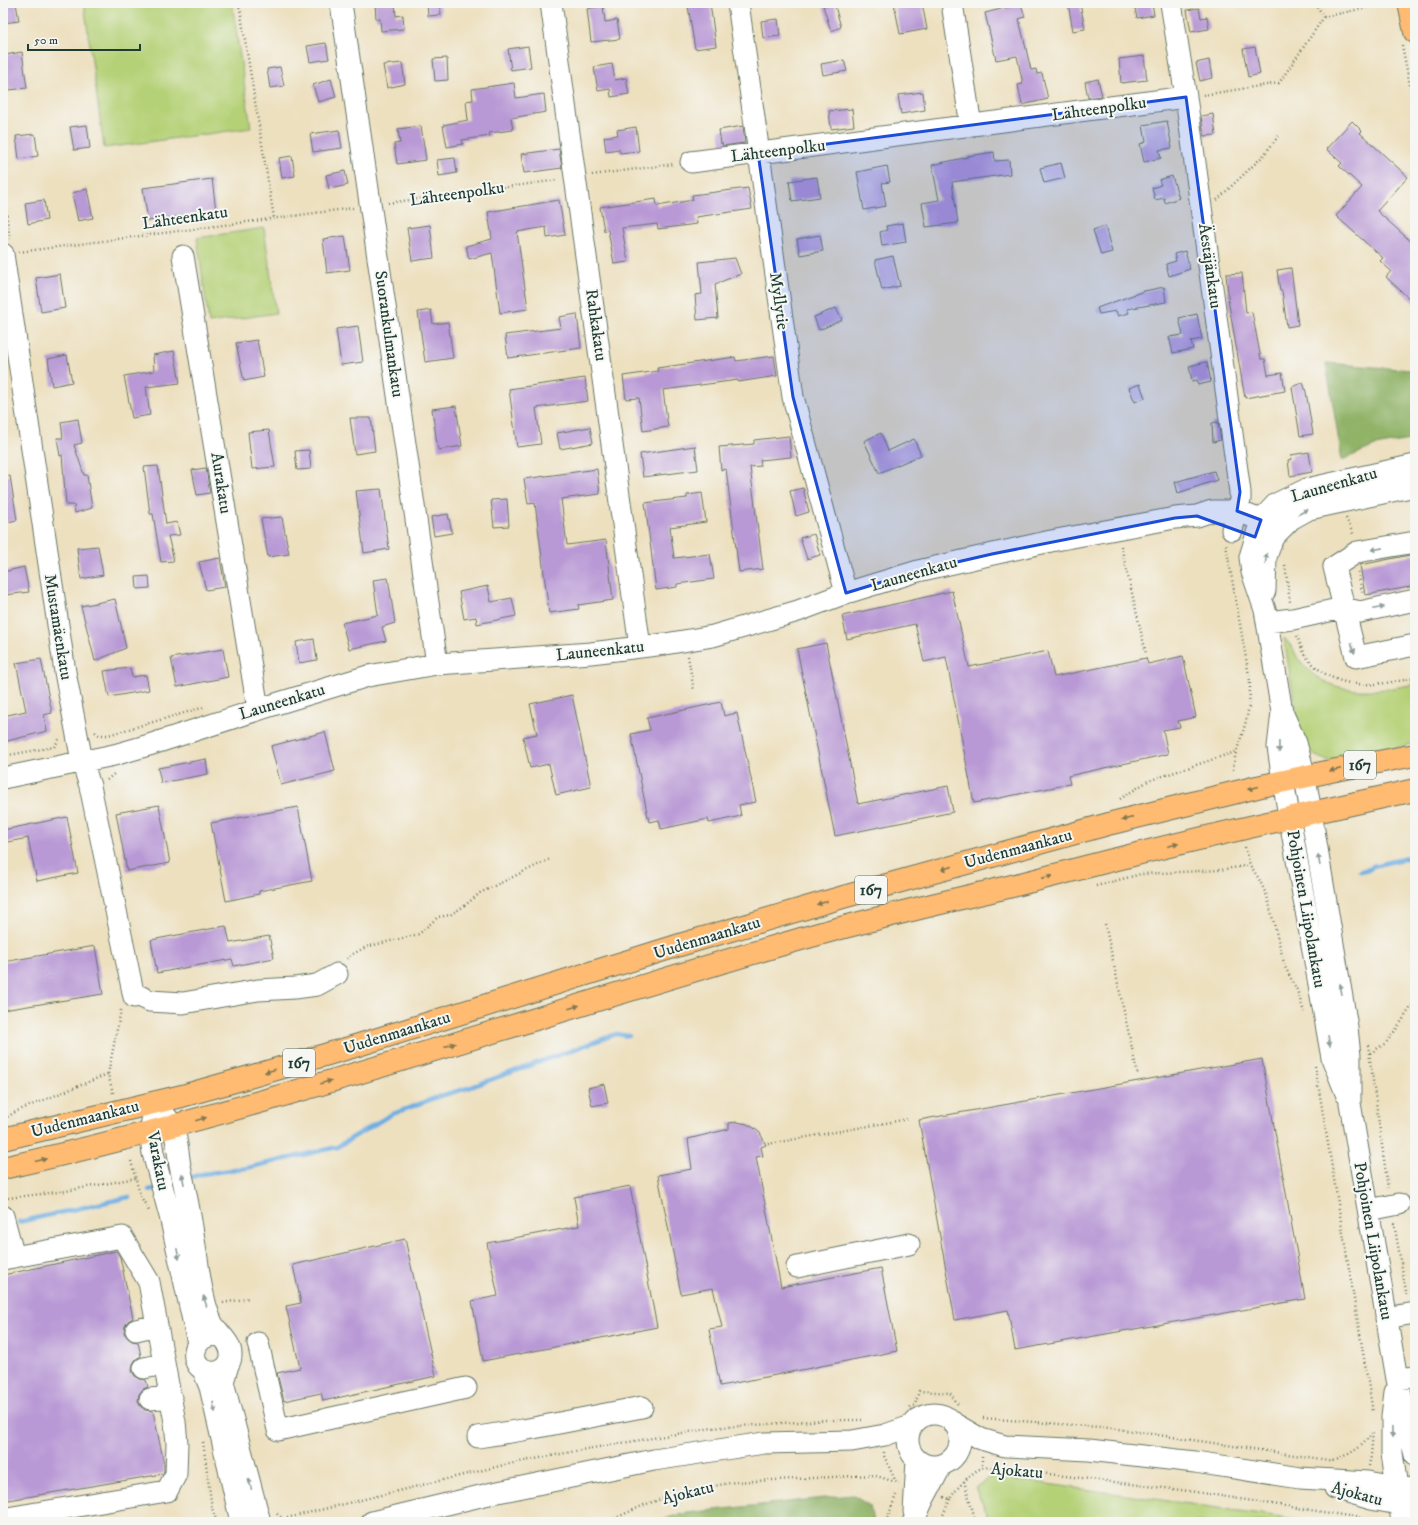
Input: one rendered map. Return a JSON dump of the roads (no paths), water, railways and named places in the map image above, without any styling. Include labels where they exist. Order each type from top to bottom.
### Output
[{"type":"main road","points":[[1408,37],[1409,3]]},
{"type":"main road","name":"Uudenmaankatu","points":[[3,1139],[155,1102],[256,1075],[851,895],[1112,823],[1304,777],[1415,755]]},
{"type":"main road","name":"Uudenmaankatu","points":[[3,1168],[151,1143],[173,1126],[407,1058],[875,918],[1009,886],[1137,853],[1311,812],[1415,790]]},
{"type":"street","name":"Suorankulmankatu","points":[[342,3],[437,664]]},
{"type":"street","name":"Rahkakatu","points":[[551,3],[640,647]]},
{"type":"street","name":"Myllytie","points":[[738,3],[793,397],[846,593]]},
{"type":"street","points":[[952,3],[971,126]]},
{"type":"street","name":"Äestäjänkatu","points":[[1171,3],[1203,214],[1240,492],[1235,520]]},
{"type":"street","name":"Lähteenpolku","points":[[691,162],[1186,97]]},
{"type":"street","name":"Mustamäenkatu","points":[[3,254],[65,672],[82,761],[90,786],[134,995],[150,1001],[183,1003],[258,990],[296,988],[317,985],[337,974]]},
{"type":"street","name":"Aurakatu","points":[[183,256],[258,709]]},
{"type":"street","name":"Launeenkatu","points":[[1263,531],[1276,504],[1307,489],[1415,464]]},
{"type":"street","name":"Launeenkatu","points":[[3,778],[114,755],[149,746],[258,709],[368,676],[437,664],[591,653],[714,636],[798,611],[846,593],[918,571],[1043,542],[1175,518],[1204,519],[1212,511],[1263,531],[1309,509],[1415,486]]},
{"type":"street","name":"Pohjoinen Liipolankatu","points":[[1263,531],[1258,557],[1252,572],[1266,616],[1282,712],[1296,743],[1311,812],[1347,1027],[1350,1056],[1350,1103],[1386,1318],[1406,1378],[1415,1455]]},
{"type":"street","points":[[1415,542],[1357,552],[1334,567],[1356,658],[1415,645]]},
{"type":"street","points":[[1266,616],[1293,619],[1343,608],[1360,612],[1415,600]]},
{"type":"street","name":"Pohjoinen Liipolankatu","points":[[1282,712],[1278,747],[1289,817],[1332,1058],[1350,1103]]},
{"type":"street","name":"Varakatu","points":[[155,1102],[173,1126],[177,1148],[179,1213],[198,1357],[210,1388],[241,1522]]},
{"type":"street","name":"Varakatu","points":[[155,1102],[151,1143],[179,1213],[212,1322],[221,1336]]},
{"type":"street","points":[[1369,1210],[1399,1204]]},
{"type":"street","points":[[3,1216],[9,1258],[122,1237],[149,1282],[157,1325],[161,1398],[175,1422],[168,1443],[176,1474],[167,1491],[7,1518],[3,1522]]},
{"type":"street","points":[[797,1267],[909,1244]]},
{"type":"street","points":[[1386,1318],[1415,1313]]},
{"type":"street","points":[[136,1330],[157,1325]]},
{"type":"street","points":[[198,1357],[203,1338],[210,1336],[221,1336],[229,1344],[231,1358],[223,1382],[260,1522]]},
{"type":"street","points":[[258,1343],[278,1430],[466,1388]]},
{"type":"street","points":[[159,1364],[198,1357]]},
{"type":"street","points":[[198,1357],[210,1372],[224,1370],[228,1365]]},
{"type":"street","name":"Pohjoinen Liipolankatu","points":[[1405,1502],[1392,1453],[1392,1416],[1406,1378]]},
{"type":"street","points":[[478,1437],[523,1430],[642,1407]]},
{"type":"street","points":[[913,1487],[948,1461],[959,1448],[959,1431],[953,1422],[947,1418],[932,1414],[923,1416],[912,1426],[909,1432],[908,1443],[913,1456],[913,1487],[913,1522]]},
{"type":"street","name":"Ajokatu","points":[[953,1422],[981,1439],[1006,1446],[1104,1452],[1195,1462],[1300,1478],[1368,1482],[1405,1502]]},
{"type":"street","points":[[372,1522],[493,1493],[654,1460],[764,1443],[852,1441],[885,1435],[912,1426]]},
{"type":"street","points":[[852,1441],[884,1447],[913,1456],[927,1466],[948,1461]]},
{"type":"street","name":"Ajokatu","points":[[948,1461],[1006,1446]]},
{"type":"waterway","points":[[1360,871],[1370,869],[1373,866],[1415,856]]},
{"type":"waterway","points":[[188,1178],[202,1174],[247,1168],[337,1147],[390,1115],[616,1034],[629,1036]]},
{"type":"waterway","points":[[149,1190],[158,1188]]},
{"type":"waterway","points":[[19,1222],[129,1197]]}]
